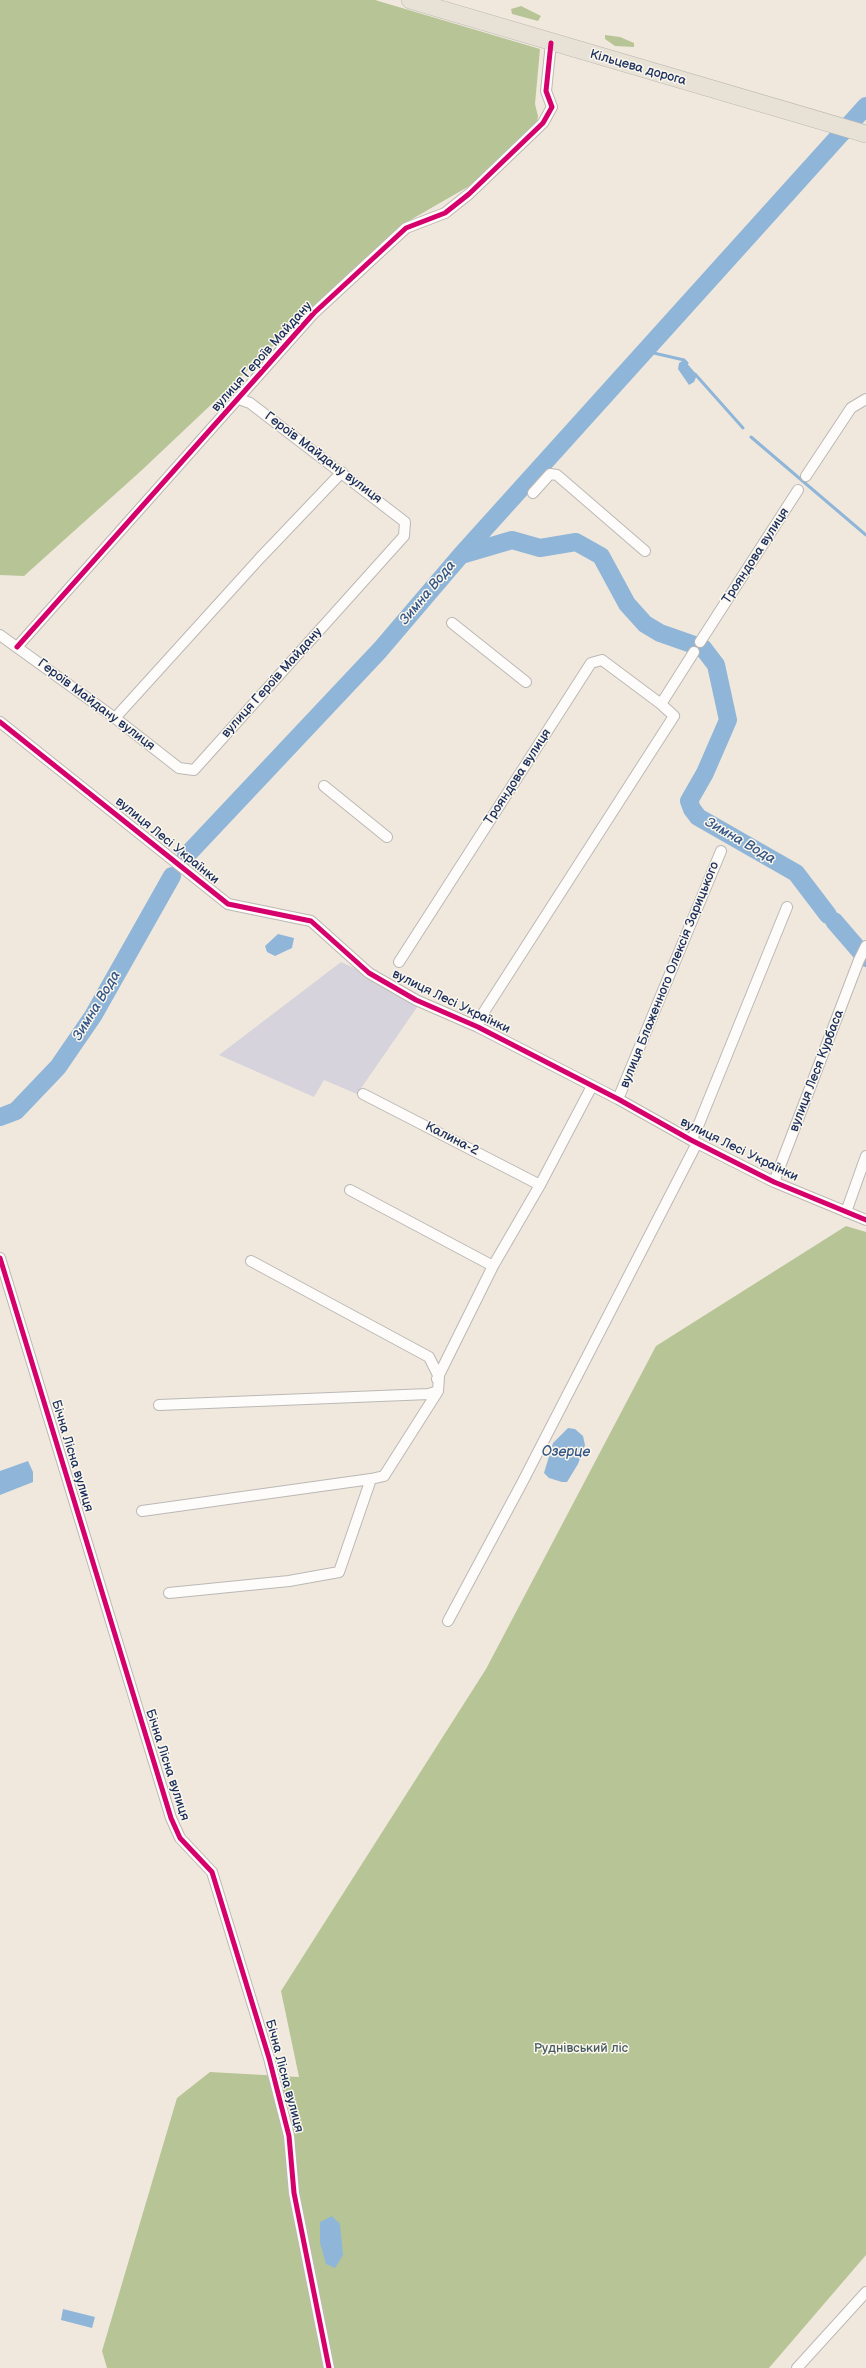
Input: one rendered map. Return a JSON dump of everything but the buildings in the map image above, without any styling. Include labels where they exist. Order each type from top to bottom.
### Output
[{"type":"highway","name":"Кільцева дорога","points":[[410,0],[551,43],[866,134]]},
{"type":"street","name":"вулиця Героїв Майдану","points":[[17,647],[314,313],[406,228],[445,212],[463,199],[544,123],[552,107],[546,91],[551,43]]},
{"type":"street","name":"Героїв Майдану вулиця","points":[[238,399],[250,403],[342,472],[405,522]]},
{"type":"street","points":[[806,476],[851,408],[866,399]]},
{"type":"street","points":[[115,718],[260,558],[342,472]]},
{"type":"street","points":[[533,493],[550,474],[556,475],[645,551]]},
{"type":"street","name":"Трояндова вулиця","points":[[700,642],[798,490]]},
{"type":"street","name":"вулиця Героїв Майдану","points":[[194,770],[404,536],[405,522]]},
{"type":"street","points":[[452,623],[526,682]]},
{"type":"street","name":"Героїв Майдану вулиця","points":[[0,635],[115,718],[179,768],[194,770]]},
{"type":"street","points":[[661,704],[694,652]]},
{"type":"street","name":"Трояндова вулиця","points":[[399,962],[591,662],[602,660],[661,704],[674,716],[480,1018],[478,1027]]},
{"type":"street","name":"вулиця Лесі Українки","points":[[0,722],[228,904],[311,921],[369,974],[416,1000],[478,1027],[592,1086],[694,1142],[774,1182],[866,1220]]},
{"type":"street","points":[[324,786],[387,836]]},
{"type":"street","name":"вулиця Блаженного Олексія Зарицького","points":[[618,1100],[721,850]]},
{"type":"street","points":[[448,1622],[526,1476],[694,1142],[699,1124],[787,907]]},
{"type":"street","name":"вулиця Леся Курбаса","points":[[774,1182],[859,960],[865,948]]},
{"type":"street","points":[[142,1511],[384,1476],[433,1392],[493,1266],[540,1186],[592,1086]]},
{"type":"street","name":"Калина-2","points":[[363,1094],[540,1186]]},
{"type":"street","points":[[846,1212],[866,1156]]},
{"type":"street","points":[[350,1190],[493,1266]]},
{"type":"street","name":"Бічна Лісна вулиця","points":[[0,1258],[171,1818],[180,1838],[212,1872],[270,2058],[289,2136],[294,2193],[329,2368]]},
{"type":"street","points":[[251,1261],[429,1357],[439,1377]]},
{"type":"street","points":[[159,1404],[433,1392]]},
{"type":"street","points":[[169,1593],[289,1581],[339,1572],[371,1479]]},
{"type":"street","points":[[798,2368],[866,2292]]},
{"type":"shaded area","points":[[341,962],[382,981],[420,1003],[357,1094],[324,1080],[314,1097],[219,1055]]},
{"type":"green space","points":[[0,0],[375,0],[540,49],[535,104],[538,116],[536,133],[478,181],[400,226],[142,470],[24,576],[0,575]]},
{"type":"green space","points":[[521,6],[541,16],[538,21],[512,14],[511,9]]},
{"type":"green space","points":[[605,35],[620,37],[634,43],[634,47],[615,46],[605,39]]},
{"type":"green space","name":"Руднівський ліс","points":[[846,1226],[866,1232],[866,2255],[769,2368],[107,2368],[102,2351],[177,2098],[210,2072],[299,2077],[281,1991],[486,1669],[656,1346]]},
{"type":"water","points":[[684,360],[697,375],[694,382],[689,385],[678,369],[679,363]]},
{"type":"water","points":[[278,934],[294,938],[292,948],[275,956],[267,952],[265,946]]},
{"type":"water","name":"Озерце","points":[[568,1428],[575,1429],[583,1436],[585,1445],[578,1464],[567,1482],[562,1482],[549,1478],[544,1473],[553,1443]]},
{"type":"water","points":[[28,1461],[33,1472],[33,1482],[0,1495],[0,1471]]},
{"type":"water","points":[[332,2216],[340,2224],[343,2255],[335,2268],[326,2264],[320,2243],[320,2222]]},
{"type":"water","points":[[63,2309],[95,2317],[92,2328],[61,2320]]},
{"type":"waterway","points":[[461,555],[866,106]]},
{"type":"waterway","points":[[645,351],[684,360],[687,363]]},
{"type":"waterway","points":[[695,374],[743,428]]},
{"type":"waterway","points":[[751,437],[866,535]]},
{"type":"waterway","name":"Зимна Вода","points":[[186,856],[380,650],[461,555],[512,540],[540,548],[576,542],[601,556],[627,604],[645,624],[660,633],[703,648],[716,665],[728,720],[705,773],[689,801],[692,809],[698,817],[796,873],[828,915]]},
{"type":"waterway","name":"Зимна Вода","points":[[0,1117],[16,1111],[58,1067],[93,1016],[172,876]]},
{"type":"waterway","name":"Зимна Вода","points":[[834,921],[866,958]]},
{"type":"cycle path","points":[[17,647],[314,313],[406,228],[445,213],[469,194],[543,123],[552,107],[546,91],[551,43]]},
{"type":"cycle path","points":[[0,722],[228,904],[311,921],[369,973],[416,1000],[478,1027],[618,1099],[691,1140],[774,1182],[866,1220]]},
{"type":"cycle path","points":[[0,1258],[171,1818],[180,1838],[212,1872],[269,2058],[289,2136],[294,2193],[329,2368]]}]
